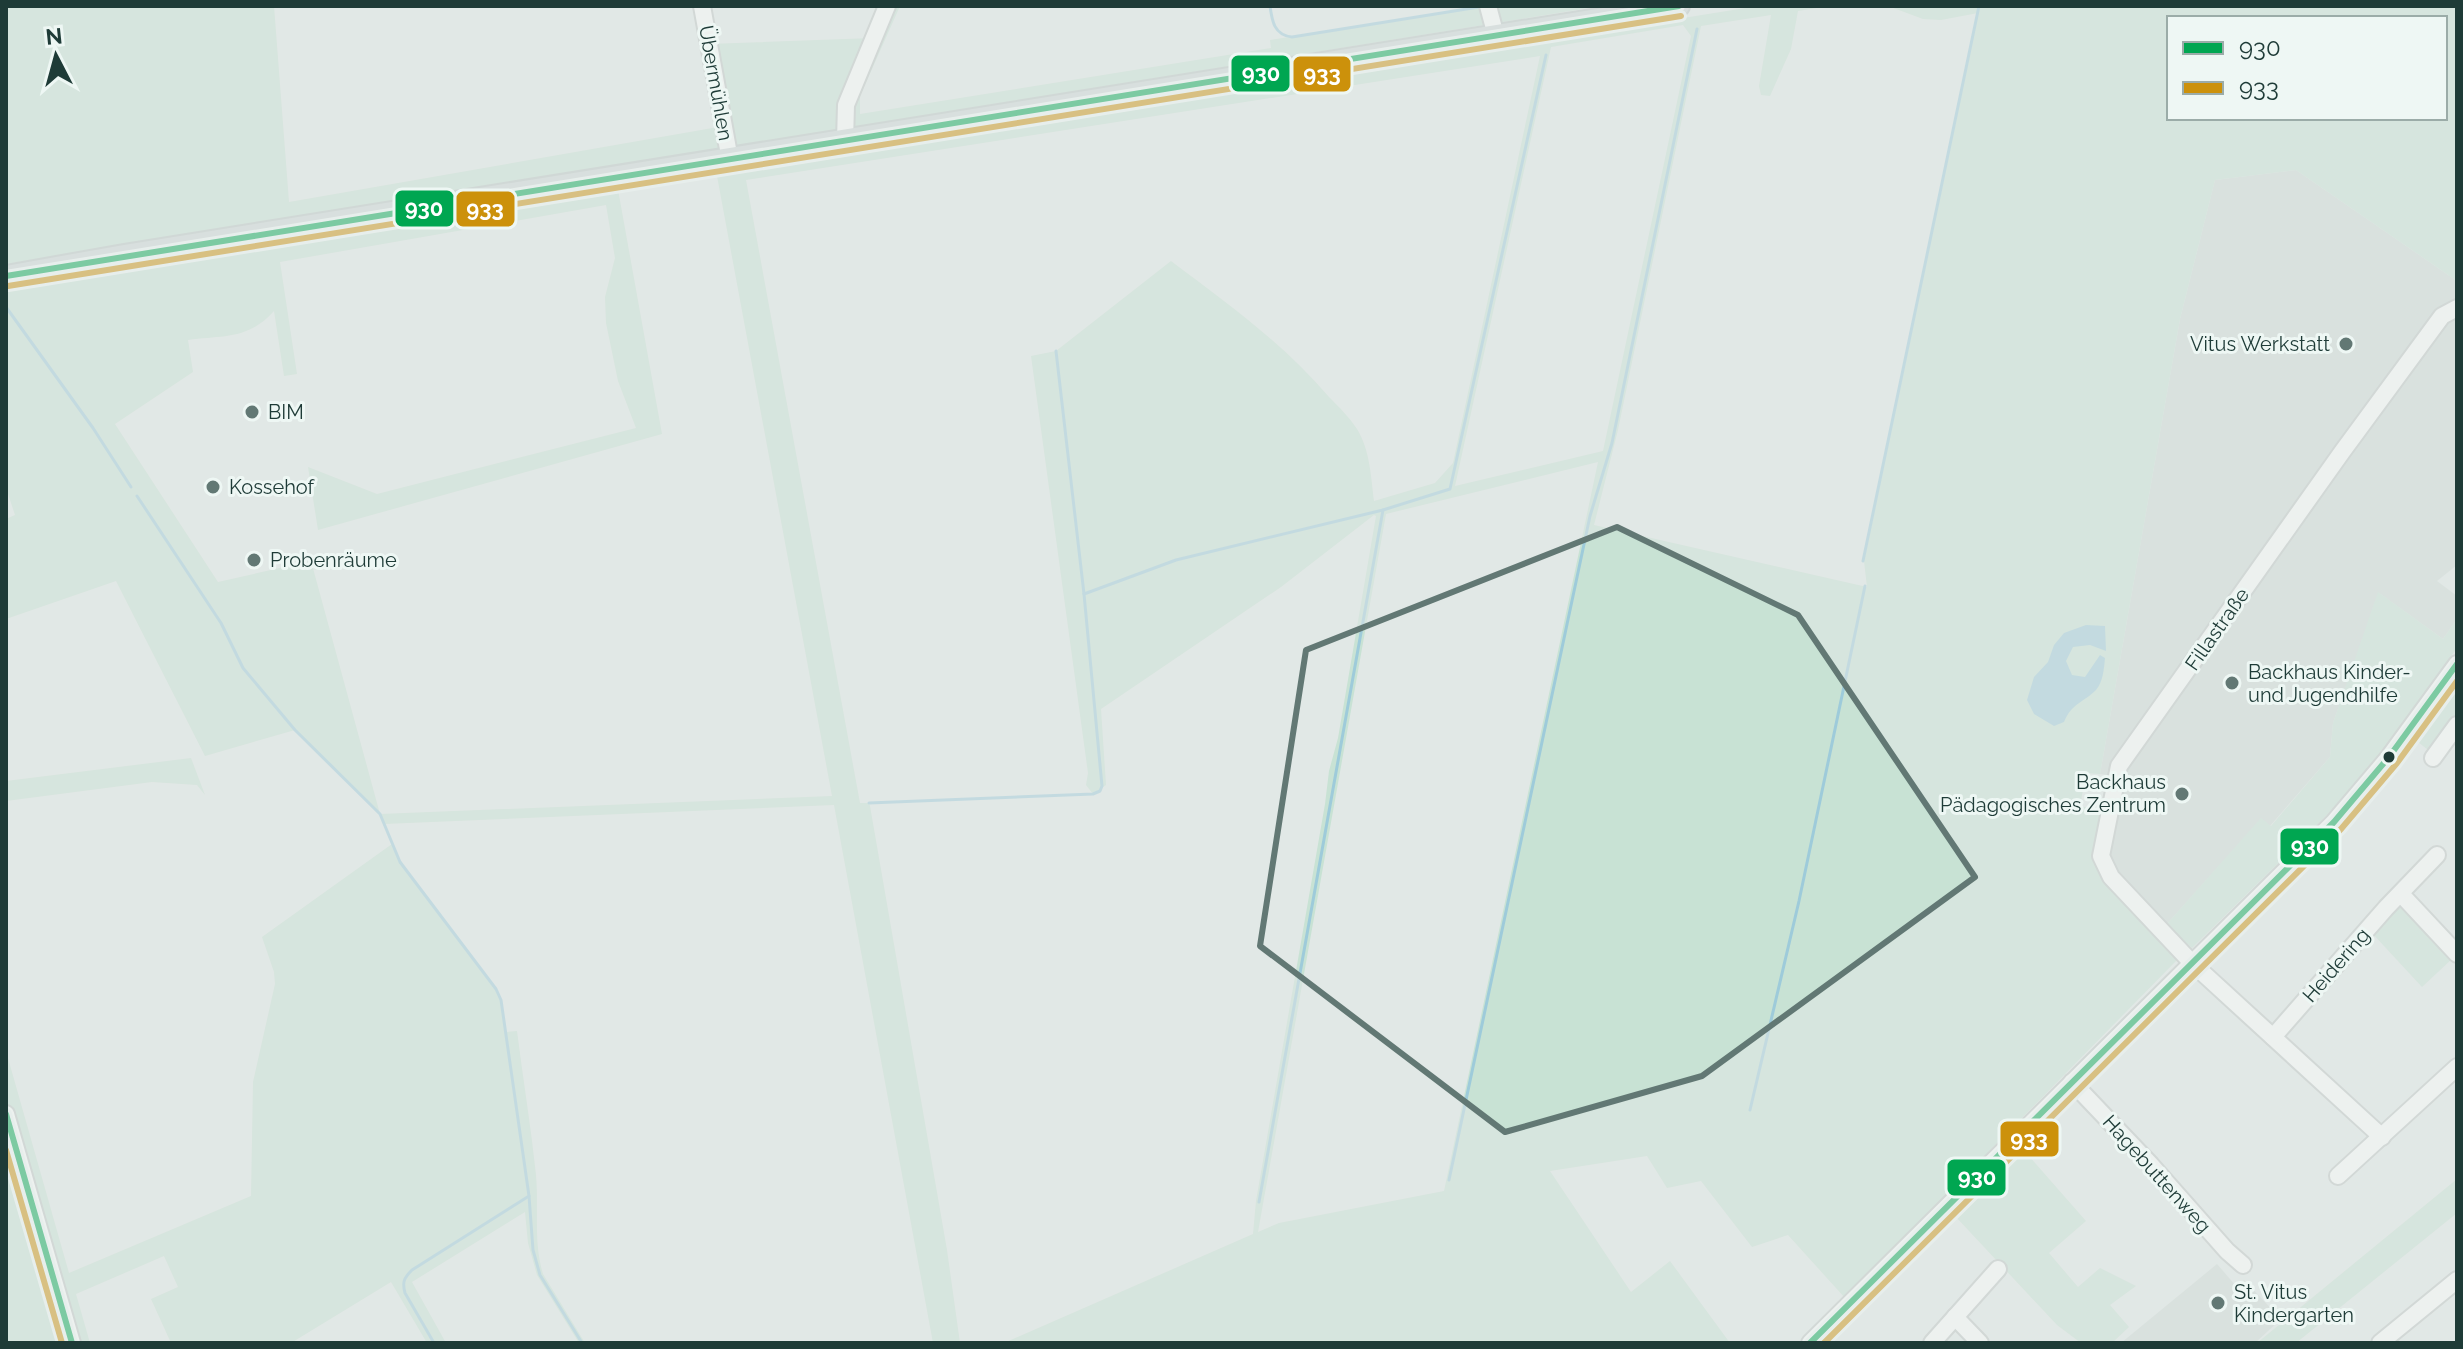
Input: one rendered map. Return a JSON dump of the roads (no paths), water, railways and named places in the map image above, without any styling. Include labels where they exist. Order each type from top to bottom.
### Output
[{"type":"main road","points":[[6,276],[1679,6]]},
{"type":"street","name":"Übermühlen","points":[[702,6],[730,160]]},
{"type":"street","points":[[845,141],[846,105],[887,6]]},
{"type":"street","points":[[1488,6],[1496,36]]},
{"type":"street","name":"Fillastraße","points":[[2192,963],[2104,867],[2101,856],[2119,766],[2442,316],[2457,308]]},
{"type":"street","points":[[1810,1343],[2334,822],[2366,786],[2457,664]]},
{"type":"street","points":[[2433,758],[2457,725]]},
{"type":"street","name":"Heidering","points":[[2273,1037],[2437,855]]},
{"type":"street","points":[[2401,894],[2457,954]]},
{"type":"street","points":[[2192,963],[2382,1137]]},
{"type":"street","points":[[2338,1176],[2457,1067]]},
{"type":"street","name":"Hagebuttenweg","points":[[2072,1082],[2243,1265]]},
{"type":"street","points":[[6,1114],[72,1343]]},
{"type":"street","points":[[1932,1343],[1998,1269]]},
{"type":"street","points":[[2380,1343],[2457,1280]]},
{"type":"street","points":[[1955,1317],[1980,1343]]},
{"type":"water","points":[[2086,625],[2105,626],[2106,651],[2090,645],[2073,647],[2066,661],[2072,675],[2085,677],[2100,655],[2105,658],[2102,679],[2096,690],[2074,707],[2064,722],[2054,726],[2034,714],[2027,700],[2034,677],[2048,662],[2054,645],[2064,633]]},
{"type":"waterway","points":[[1270,6],[1278,30],[1292,37],[1479,7]]},
{"type":"waterway","points":[[1863,561],[1979,6]]},
{"type":"waterway","points":[[1449,1180],[1590,516],[1612,443],[1697,29]]},
{"type":"waterway","points":[[1084,594],[1176,560],[1383,510],[1450,489],[1546,55]]},
{"type":"waterway","points":[[6,307],[93,428],[131,487]]},
{"type":"waterway","points":[[869,803],[1093,794],[1100,791],[1084,594],[1056,351]]},
{"type":"waterway","points":[[137,496],[221,623],[243,668],[295,730],[380,814],[400,862],[496,989],[501,1000],[529,1196],[412,1270],[405,1278],[405,1293],[434,1343]]},
{"type":"waterway","points":[[1259,1202],[1383,510]]},
{"type":"waterway","points":[[1750,1110],[1799,901],[1865,586]]},
{"type":"waterway","points":[[529,1196],[533,1250],[540,1275],[582,1343]]},
{"type":"place","name":"Vitus Werkstatt","points":[[2346,344]]},
{"type":"place","name":"BIM","points":[[252,412]]},
{"type":"place","name":"Kossehof","points":[[213,487]]},
{"type":"place","name":"Probenräume","points":[[254,560]]},
{"type":"place","name":"Backhaus Kinder- und Jugendhilfe","points":[[2232,683]]},
{"type":"place","name":"Backhaus Pädagogisches Zentrum","points":[[2182,794]]},
{"type":"place","name":"St. Vitus Kindergarten","points":[[2218,1303]]}]
